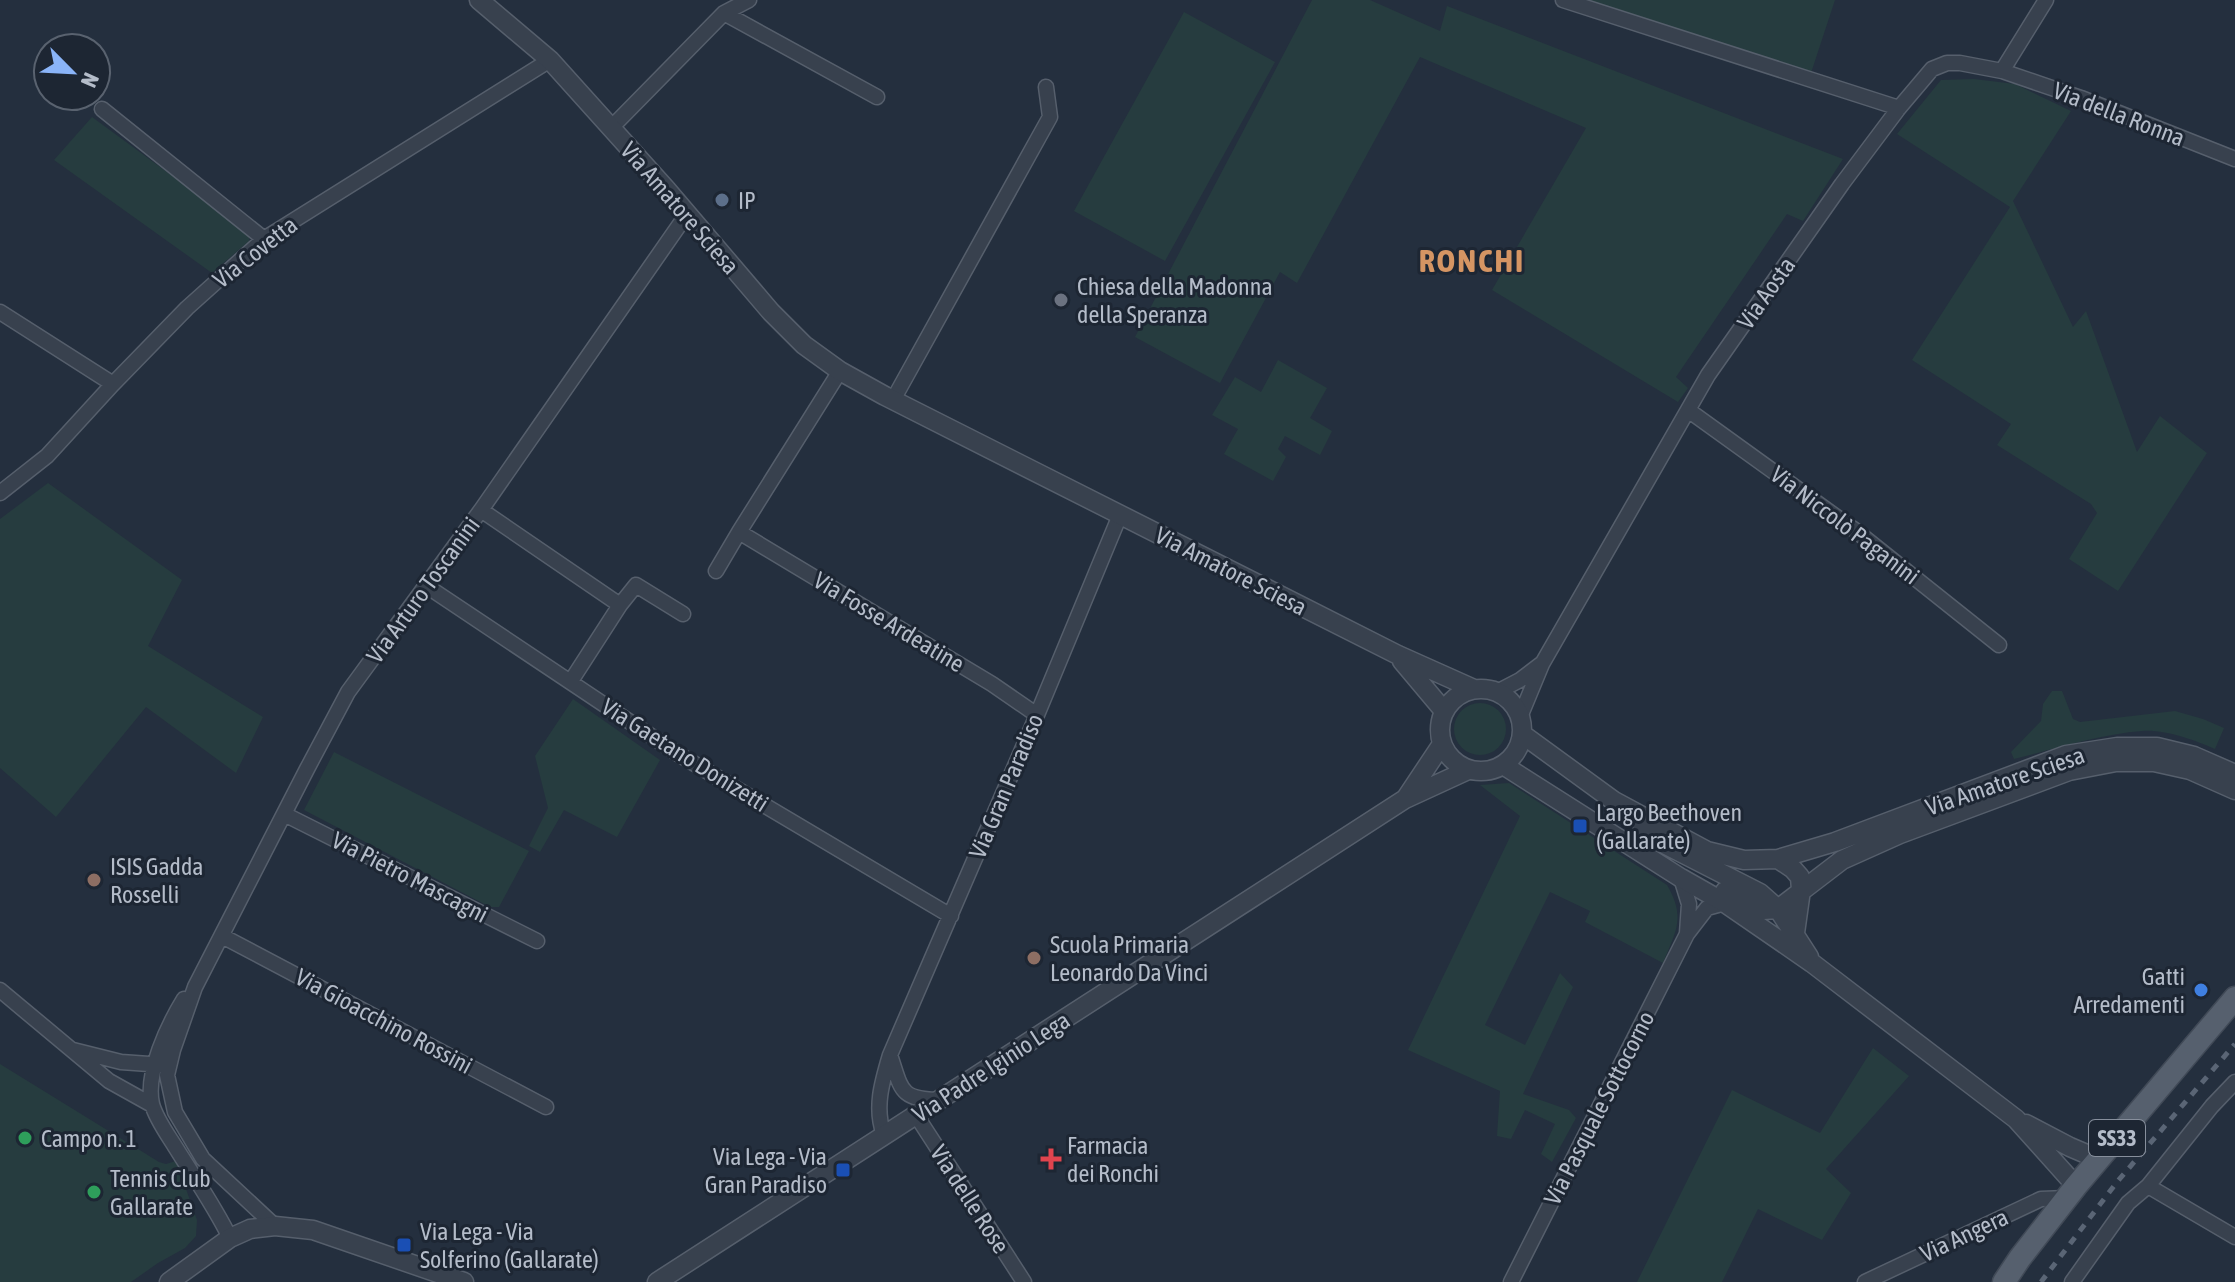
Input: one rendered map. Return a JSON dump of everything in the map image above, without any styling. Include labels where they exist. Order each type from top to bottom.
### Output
[{"type":"main road","name":"SS33","points":[[2004,1282],[2071,1192],[2235,998]]},
{"type":"street","name":"Via Amatore Sciesa","points":[[479,0],[550,60],[771,312],[804,345],[840,371],[1398,655],[1474,689]]},
{"type":"street","points":[[611,128],[724,13],[749,0]]},
{"type":"street","points":[[1563,0],[1899,108]]},
{"type":"street","points":[[2002,71],[2046,0]]},
{"type":"street","points":[[724,13],[877,97]]},
{"type":"street","name":"Via Covetta","points":[[0,493],[47,456],[187,308],[264,239],[550,60]]},
{"type":"street","name":"Via Aosta","points":[[1521,726],[1542,664],[1708,375],[1842,184],[1932,69],[1947,63],[1960,63],[2002,71]]},
{"type":"street","name":"Via della Ronna","points":[[2002,71],[2081,98],[2235,159]]},
{"type":"street","points":[[893,400],[1050,117],[1046,87]]},
{"type":"street","points":[[106,112],[264,239]]},
{"type":"street","name":"Via Arturo Toscanini","points":[[164,1068],[172,1019],[195,987],[348,692],[481,510],[687,214]]},
{"type":"street","points":[[0,312],[113,384]]},
{"type":"street","points":[[716,571],[840,371]]},
{"type":"street","name":"Via Niccolò Paganini","points":[[1688,410],[1856,531],[1999,645]]},
{"type":"street","points":[[481,510],[620,605]]},
{"type":"street","name":"Via Gran Paradiso","points":[[884,1135],[878,1119],[881,1086],[890,1055],[1120,515]]},
{"type":"street","name":"Via Fosse Ardeatine","points":[[739,532],[992,684],[1037,715]]},
{"type":"street","name":"Via Gaetano Donizetti","points":[[425,585],[678,754],[951,916]]},
{"type":"street","points":[[571,681],[636,585],[683,614]]},
{"type":"street","name":"Via Amatore Sciesa","points":[[1398,655],[1444,711]]},
{"type":"street","name":"Via Aosta","points":[[1497,692],[1542,664]]},
{"type":"street","points":[[1474,689],[1497,692],[1513,704],[1521,726],[1516,752],[1503,765],[1485,771],[1468,770],[1451,758],[1442,744],[1440,728],[1444,711],[1458,696],[1474,689]]},
{"type":"street","name":"Via Amatore Sciesa","points":[[1521,726],[1666,845],[1760,893],[1778,909],[1812,963]]},
{"type":"street","name":"Via Padre Iginio Lega","points":[[1405,799],[1442,744]]},
{"type":"street","name":"Via Amatore Sciesa","points":[[1614,801],[1707,851],[1744,860],[1778,859],[1835,842],[2066,755],[2117,747],[2157,747],[2194,756],[2235,774]]},
{"type":"street","name":"Via Amatore Sciesa","points":[[1612,835],[1763,910],[1778,909],[1842,860],[1900,834],[2069,771],[2116,762],[2154,762],[2190,770],[2235,790]]},
{"type":"street","name":"Via Amatore Sciesa","points":[[1503,765],[1725,903],[1812,963],[2016,1119],[2098,1159]]},
{"type":"street","name":"Via Padre Iginio Lega","points":[[657,1282],[1405,799],[1468,770]]},
{"type":"street","name":"Via Pietro Mascagni","points":[[284,814],[537,941]]},
{"type":"street","points":[[1778,859],[1800,877],[1795,933]]},
{"type":"street","name":"Via Pasquale Sottocorno","points":[[1681,878],[1689,904],[1687,934]]},
{"type":"street","name":"Via Pasquale Sottocorno","points":[[1511,1282],[1687,934],[1707,908],[1725,903]]},
{"type":"street","name":"Via Gioacchino Rossini","points":[[222,936],[546,1107]]},
{"type":"street","points":[[0,990],[109,1081],[152,1105]]},
{"type":"street","points":[[69,1049],[121,1062],[164,1068]]},
{"type":"street","points":[[890,1055],[902,1091],[917,1100],[939,1100]]},
{"type":"street","points":[[128,1092],[152,1081],[164,1068]]},
{"type":"street","points":[[164,1068],[175,1112],[203,1159],[275,1226]]},
{"type":"street","points":[[152,1081],[152,1105],[230,1238]]},
{"type":"street","points":[[2072,1282],[2128,1203],[2148,1186],[2235,1082]]},
{"type":"street","name":"Via delle Rose","points":[[916,1115],[1024,1282]]},
{"type":"street","name":"Via Amatore Sciesa","points":[[2016,1119],[2071,1192]]},
{"type":"street","points":[[2148,1186],[2235,1237]]},
{"type":"street","name":"Via Angera","points":[[1865,1282],[2041,1199],[2071,1192]]},
{"type":"street","points":[[169,1282],[230,1238],[250,1229],[275,1226],[313,1230],[464,1282]]},
{"type":"green space","points":[[1312,0],[1370,0],[1440,31],[1447,6],[1843,159],[1803,221],[1787,214],[1676,377],[1688,388],[1678,402],[1492,290],[1586,128],[1420,57],[1297,283],[1280,272],[1220,383],[1135,337]]},
{"type":"green space","points":[[1584,0],[1835,0],[1811,73]]},
{"type":"green space","points":[[1184,12],[1275,62],[1165,261],[1074,211]]},
{"type":"green space","points":[[1974,79],[2015,84],[2071,111],[2013,201],[2073,327],[2086,311],[2137,452],[2160,416],[2207,453],[2118,591],[2069,559],[2097,513],[2091,504],[1997,445],[2011,424],[1912,360],[2010,207],[1897,134],[1941,80]]},
{"type":"green space","points":[[92,117],[250,233],[249,241],[212,273],[54,160]]},
{"type":"green space","points":[[1278,360],[1327,388],[1310,418],[1332,431],[1320,455],[1285,436],[1278,449],[1286,457],[1273,481],[1224,454],[1238,429],[1212,415],[1235,377],[1261,392]]},
{"type":"green space","points":[[48,483],[182,580],[148,646],[263,717],[236,773],[146,707],[56,817],[0,768],[0,519]]},
{"type":"green space","points":[[2052,691],[2062,691],[2073,719],[2080,722],[2175,711],[2224,728],[2215,749],[2169,733],[2142,731],[2094,739],[2014,759],[2011,752],[2041,721],[2043,704]]},
{"type":"green space","points":[[573,699],[660,760],[617,837],[564,810],[540,852],[529,846],[548,808],[535,756]]},
{"type":"green space","points":[[1480,703],[1498,711],[1506,729],[1498,747],[1480,755],[1462,747],[1454,729],[1462,711]]},
{"type":"green space","points":[[334,752],[529,851],[499,907],[490,907],[304,810]]},
{"type":"green space","points":[[1509,783],[1667,885],[1678,915],[1675,933],[1663,963],[1585,922],[1590,911],[1550,892],[1485,1025],[1525,1045],[1560,973],[1573,987],[1523,1094],[1569,1110],[1576,1118],[1552,1162],[1541,1154],[1555,1124],[1525,1110],[1511,1139],[1497,1136],[1500,1091],[1408,1050],[1520,816],[1480,785]]},
{"type":"green space","points":[[1873,1048],[1909,1076],[1826,1169],[1851,1193],[1822,1240],[1758,1209],[1722,1282],[1637,1282],[1732,1090],[1820,1133]]},
{"type":"green space","name":"Tennis Club Gallarate","points":[[0,1064],[159,1162],[166,1164],[176,1161],[197,1220],[196,1236],[185,1248],[131,1282],[0,1282]]},
{"type":"railway","points":[[2041,1282],[2117,1182],[2235,1044]]},
{"type":"place","name":"IP","points":[[722,200]]},
{"type":"place","name":"Chiesa della Madonna della Speranza","points":[[1061,300]]},
{"type":"place","name":"Largo Beethoven (Gallarate)","points":[[1580,826]]},
{"type":"place","name":"ISIS Gadda Rosselli","points":[[94,880]]},
{"type":"place","name":"Scuola Primaria Leonardo Da Vinci","points":[[1034,958]]},
{"type":"place","name":"Gatti Arredamenti","points":[[2201,990]]},
{"type":"place","name":"Campo n. 1","points":[[25,1138]]},
{"type":"place","name":"Farmacia dei Ronchi","points":[[1051,1159]]},
{"type":"place","name":"Via Lega - Via Gran Paradiso","points":[[843,1170]]},
{"type":"place","name":"Tennis Club Gallarate","points":[[94,1192]]},
{"type":"place","name":"Via Lega - Via Solferino (Gallarate)","points":[[404,1245]]},
{"type":"district","name":"RONCHI","points":[[1472,260]]}]
